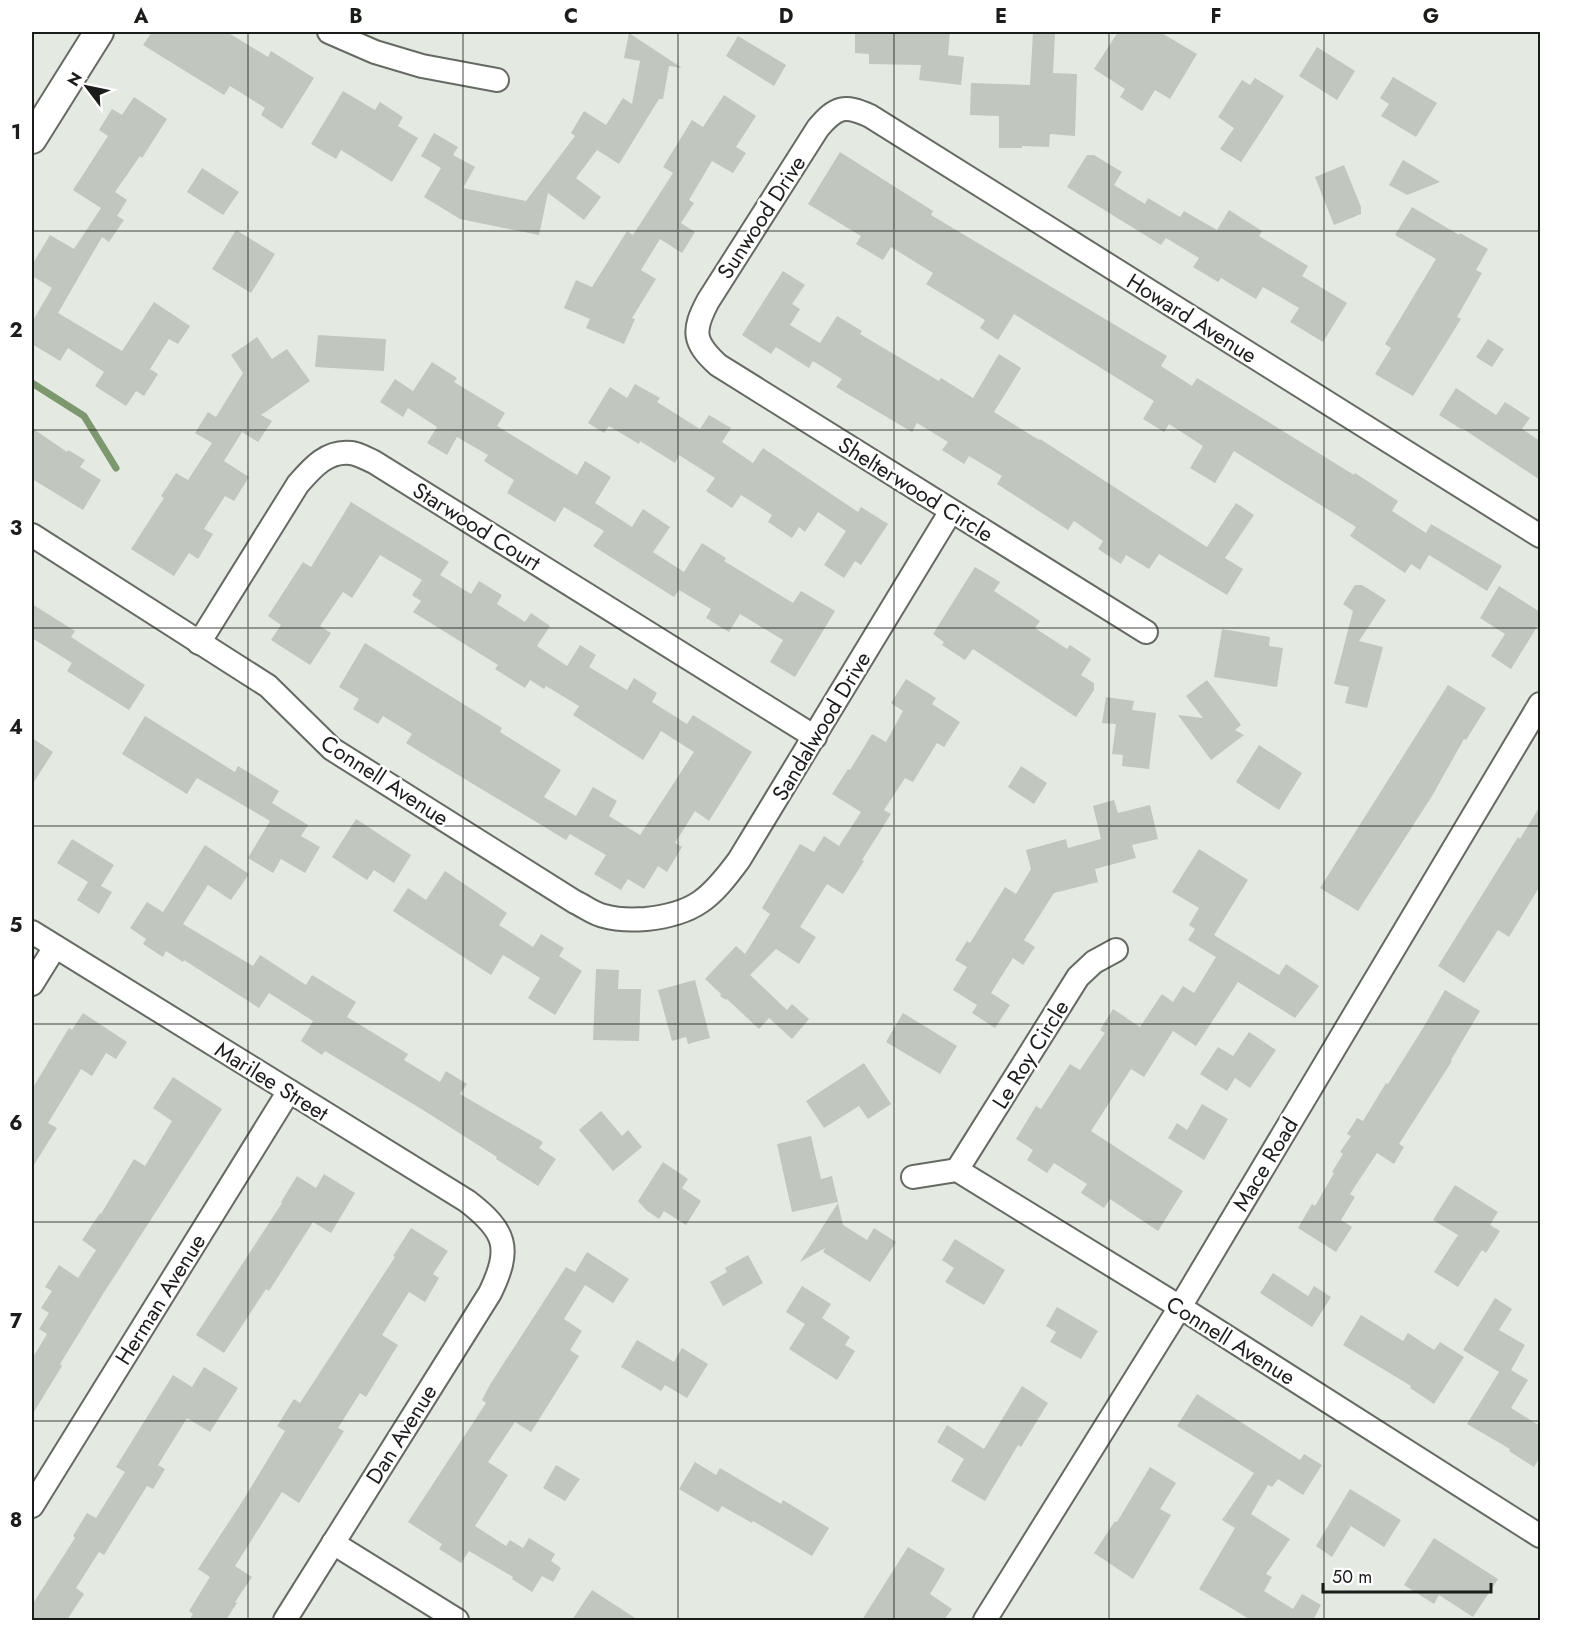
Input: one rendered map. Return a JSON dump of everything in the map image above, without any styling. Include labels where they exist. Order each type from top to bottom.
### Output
[{"type":"street","points":[[32,139],[99,32]]},
{"type":"street","points":[[329,32],[375,52],[422,66],[497,80]]},
{"type":"street","name":"Sunwood Drive","points":[[696,334],[700,316],[708,300],[806,147],[829,115],[841,108]]},
{"type":"street","name":"Howard Avenue","points":[[841,108],[854,109],[870,116],[1540,536]]},
{"type":"street","name":"Shelterwood Circle","points":[[696,334],[703,351],[718,365],[1146,632]]},
{"type":"street","name":"Starwood Court","points":[[199,643],[298,484],[315,464],[332,455],[351,453],[384,468],[815,737]]},
{"type":"street","name":"Sandalwood Drive","points":[[669,917],[697,906],[721,885],[739,860],[951,512]]},
{"type":"street","name":"Connell Avenue","points":[[32,535],[268,686],[332,750],[575,902],[604,916],[632,920],[669,917]]},
{"type":"street","name":"Mace Road","points":[[985,1620],[1180,1307],[1540,704]]},
{"type":"street","name":"Marilee Street","points":[[32,932],[467,1201],[487,1217],[503,1241]]},
{"type":"street","points":[[32,984],[55,947]]},
{"type":"street","name":"Le Roy Circle","points":[[957,1170],[1078,977],[1094,962],[1116,950]]},
{"type":"street","name":"Herman Avenue","points":[[32,1506],[289,1091]]},
{"type":"street","points":[[913,1177],[957,1170]]},
{"type":"street","name":"Connell Avenue","points":[[957,1170],[1180,1307],[1540,1536]]},
{"type":"street","name":"Dan Avenue","points":[[285,1620],[490,1293],[501,1270],[503,1241]]},
{"type":"street","points":[[333,1543],[457,1620]]},
{"type":"building","points":[[152,32],[227,32],[268,57],[271,51],[314,78],[282,129],[261,115],[265,108],[230,86],[224,95],[143,45]]},
{"type":"building","points":[[855,32],[950,32],[948,55],[964,57],[961,85],[919,80],[921,65],[869,64],[869,54],[855,53]]},
{"type":"building","points":[[1033,32],[1055,33],[1053,73],[1077,74],[1075,136],[1050,134],[1049,147],[999,148],[999,116],[970,115],[971,83],[1030,85]]},
{"type":"building","points":[[1118,32],[1160,32],[1197,54],[1170,99],[1155,90],[1142,111],[1120,97],[1125,89],[1094,69]]},
{"type":"building","points":[[629,33],[682,68],[669,66],[663,99],[659,99],[619,164],[597,150],[576,178],[601,197],[584,220],[548,193],[539,235],[460,219],[424,197],[441,168],[421,156],[434,133],[458,147],[453,155],[475,167],[463,188],[526,201],[575,136],[571,133],[584,111],[606,125],[623,98],[632,104],[640,61],[624,58]]},
{"type":"building","points":[[738,36],[786,65],[774,86],[726,56]]},
{"type":"building","points":[[1317,47],[1355,71],[1337,100],[1299,76]]},
{"type":"building","points":[[1393,77],[1437,103],[1416,137],[1381,116],[1389,104],[1380,98]]},
{"type":"building","points":[[1255,78],[1284,96],[1241,162],[1220,149],[1234,128],[1218,117],[1242,80],[1250,85]]},
{"type":"building","points":[[343,91],[375,110],[380,102],[403,117],[398,126],[418,138],[392,182],[341,150],[336,159],[311,144]]},
{"type":"building","points":[[724,95],[756,116],[736,147],[746,153],[733,173],[712,161],[689,200],[694,203],[681,223],[695,232],[682,253],[660,239],[641,270],[656,279],[632,318],[635,319],[624,344],[586,328],[590,319],[564,308],[576,280],[592,287],[627,231],[633,235],[673,173],[663,167],[692,120],[703,127]]},
{"type":"building","points":[[134,97],[167,119],[142,158],[140,156],[115,192],[127,200],[117,216],[124,220],[109,242],[102,237],[58,313],[122,351],[154,302],[190,326],[178,344],[169,339],[150,369],[158,374],[144,396],[136,391],[126,406],[95,386],[104,372],[68,348],[60,361],[32,344],[32,322],[52,288],[32,276],[32,265],[50,235],[74,249],[101,208],[73,190],[108,136],[99,130],[112,109],[122,115]]},
{"type":"building","points":[[840,152],[933,211],[931,215],[1167,356],[1161,366],[1192,386],[1197,378],[1354,475],[1355,473],[1398,501],[1392,511],[1426,533],[1431,524],[1502,566],[1487,591],[1429,555],[1420,570],[1411,564],[1405,573],[1350,536],[1356,527],[1234,451],[1215,483],[1190,468],[1203,446],[1169,424],[1164,432],[1143,419],[1154,401],[1014,314],[998,340],[980,328],[985,320],[926,284],[933,273],[891,247],[883,260],[856,244],[861,236],[808,204]]},
{"type":"building","points":[[1087,155],[1094,155],[1122,172],[1114,185],[1145,204],[1148,198],[1180,217],[1184,211],[1217,230],[1229,210],[1262,231],[1259,236],[1308,266],[1302,276],[1347,303],[1323,342],[1290,322],[1299,308],[1263,287],[1256,299],[1221,278],[1218,282],[1193,267],[1199,258],[1166,238],[1161,245],[1067,187]]},
{"type":"building","points":[[1403,160],[1440,182],[1407,195],[1389,185]]},
{"type":"building","points":[[1344,165],[1361,207],[1361,214],[1334,225],[1315,177]]},
{"type":"building","points":[[202,168],[239,192],[223,215],[187,192]]},
{"type":"building","points":[[1412,207],[1488,249],[1476,270],[1482,273],[1457,317],[1461,319],[1413,396],[1375,374],[1391,348],[1385,344],[1436,259],[1395,235]]},
{"type":"building","points":[[236,230],[275,254],[251,293],[212,269]]},
{"type":"building","points":[[783,271],[805,285],[792,304],[800,309],[790,325],[820,343],[837,316],[862,331],[860,334],[939,381],[941,378],[973,398],[999,354],[1021,368],[994,412],[1040,439],[1207,547],[1236,503],[1254,515],[1225,558],[1243,569],[1227,595],[1159,554],[1149,569],[1126,555],[1121,564],[1098,549],[1103,541],[1074,521],[1068,530],[997,484],[1002,476],[969,456],[964,464],[942,450],[948,442],[917,423],[912,432],[836,387],[842,379],[813,361],[809,368],[776,347],[771,354],[742,335]]},
{"type":"building","points":[[318,335],[386,339],[384,371],[315,367]]},
{"type":"building","points":[[257,337],[272,359],[287,349],[310,381],[261,415],[272,421],[258,442],[242,432],[224,461],[249,477],[234,501],[225,496],[204,529],[213,534],[198,559],[189,553],[174,576],[131,549],[164,498],[161,496],[176,473],[188,480],[212,443],[195,433],[208,412],[216,417],[243,373],[231,355]]},
{"type":"building","points":[[1488,339],[1504,349],[1492,367],[1476,357]]},
{"type":"building","points":[[432,362],[457,378],[454,382],[505,413],[497,426],[577,475],[585,461],[611,477],[595,503],[632,527],[643,509],[670,527],[653,552],[684,572],[702,543],[726,558],[724,561],[793,603],[801,591],[835,611],[795,677],[770,662],[783,640],[740,614],[729,632],[706,618],[711,609],[679,590],[674,597],[593,546],[604,531],[564,507],[555,522],[507,493],[514,480],[484,461],[488,455],[457,437],[447,455],[427,443],[437,427],[408,408],[403,417],[380,402],[395,379],[413,391]]},
{"type":"building","points":[[635,384],[660,398],[657,402],[700,429],[709,415],[731,428],[722,442],[753,463],[763,448],[858,512],[861,507],[888,524],[861,565],[855,561],[844,578],[824,565],[846,531],[818,512],[805,532],[799,527],[792,538],[768,522],[772,515],[741,495],[732,508],[706,491],[715,478],[679,455],[675,463],[640,441],[639,444],[609,426],[604,433],[588,423],[610,387],[627,398]]},
{"type":"building","points":[[1456,388],[1496,415],[1505,402],[1530,418],[1522,429],[1540,441],[1540,480],[1439,415]]},
{"type":"building","points":[[32,428],[67,452],[68,450],[85,460],[80,467],[101,480],[83,510],[32,479]]},
{"type":"building","points":[[351,502],[449,562],[440,575],[471,594],[479,581],[502,595],[497,604],[525,622],[531,613],[550,626],[537,646],[567,666],[580,645],[596,655],[589,667],[627,690],[634,678],[657,693],[652,702],[687,724],[693,715],[752,752],[709,821],[695,811],[675,843],[682,847],[667,872],[658,866],[644,889],[628,879],[621,890],[594,874],[606,855],[570,834],[566,840],[430,758],[406,743],[412,734],[383,716],[378,724],[353,709],[359,699],[339,687],[365,643],[502,728],[500,732],[561,770],[544,797],[576,816],[593,787],[617,801],[609,816],[640,835],[694,752],[661,731],[643,760],[573,715],[579,706],[546,686],[544,689],[530,680],[525,688],[495,669],[498,665],[413,612],[421,601],[412,595],[422,580],[380,555],[352,598],[343,592],[320,626],[331,633],[310,665],[271,640],[281,625],[268,616],[303,562],[311,567]]},
{"type":"building","points":[[975,567],[1000,582],[994,591],[1040,621],[1035,628],[1067,649],[1070,645],[1091,659],[1081,675],[1094,683],[1094,690],[1076,717],[973,649],[965,660],[942,645],[944,642],[933,634]]},
{"type":"building","points":[[1355,585],[1362,585],[1386,600],[1359,641],[1383,647],[1367,708],[1345,703],[1349,687],[1334,684],[1353,611],[1343,604]]},
{"type":"building","points":[[1499,586],[1540,612],[1540,622],[1511,669],[1491,656],[1505,634],[1480,618]]},
{"type":"building","points":[[32,604],[75,631],[71,637],[145,685],[129,710],[67,671],[72,663],[32,638]]},
{"type":"building","points":[[1222,629],[1270,637],[1269,646],[1283,648],[1277,687],[1214,677]]},
{"type":"building","points":[[906,679],[936,698],[932,704],[960,722],[944,747],[937,743],[913,782],[905,778],[884,810],[891,814],[843,894],[827,884],[800,927],[816,937],[799,964],[776,949],[750,975],[787,1010],[792,1004],[809,1019],[792,1039],[769,1018],[759,1029],[727,999],[720,996],[721,994],[705,979],[736,946],[745,954],[770,914],[762,908],[800,844],[814,852],[824,836],[839,846],[861,812],[832,794],[872,734],[886,742],[903,711],[891,703]]},
{"type":"building","points":[[1207,680],[1241,725],[1235,730],[1244,735],[1211,760],[1178,715],[1203,718],[1186,696]]},
{"type":"building","points":[[1448,685],[1486,708],[1466,740],[1464,739],[1432,796],[1358,911],[1320,888]]},
{"type":"building","points":[[1106,697],[1134,701],[1132,710],[1156,713],[1149,769],[1122,766],[1123,755],[1112,754],[1116,724],[1102,723]]},
{"type":"building","points":[[145,716],[235,772],[238,766],[279,791],[272,803],[308,825],[301,836],[320,847],[305,873],[281,859],[273,873],[248,858],[270,821],[197,778],[187,794],[122,754]]},
{"type":"building","points":[[32,738],[53,752],[32,785]]},
{"type":"building","points":[[1259,745],[1302,773],[1279,810],[1236,782]]},
{"type":"building","points":[[1021,766],[1047,783],[1034,804],[1008,787]]},
{"type":"building","points":[[1114,800],[1118,813],[1150,805],[1158,839],[1132,845],[1136,858],[1095,869],[1098,882],[1054,893],[1024,940],[1035,947],[1023,965],[1013,958],[991,993],[1010,1005],[995,1028],[972,1013],[977,1005],[953,990],[967,967],[955,960],[967,941],[970,943],[1005,887],[1016,894],[1031,869],[1026,850],[1066,839],[1068,848],[1101,839],[1093,806]]},
{"type":"building","points":[[1540,806],[1540,886],[1509,937],[1498,930],[1464,983],[1438,966],[1518,837],[1520,839]]},
{"type":"building","points":[[356,819],[411,855],[394,883],[374,870],[367,880],[332,857]]},
{"type":"building","points":[[72,839],[114,865],[101,886],[112,892],[99,914],[77,900],[88,882],[57,863]]},
{"type":"building","points":[[205,845],[249,874],[231,900],[208,885],[183,924],[253,966],[260,955],[306,985],[312,975],[356,1002],[347,1017],[408,1054],[404,1060],[440,1082],[446,1071],[467,1084],[460,1094],[543,1142],[539,1148],[556,1159],[538,1186],[423,1110],[325,1051],[322,1055],[301,1041],[313,1021],[269,993],[259,1008],[184,960],[183,962],[166,951],[163,957],[143,944],[146,939],[130,928],[147,902],[163,912]]},
{"type":"building","points":[[1199,849],[1248,880],[1214,935],[1279,975],[1286,964],[1319,986],[1295,1018],[1238,982],[1196,1046],[1173,1031],[1144,1077],[1131,1069],[1091,1131],[1183,1191],[1158,1231],[1110,1199],[1104,1208],[1081,1193],[1087,1184],[1054,1163],[1047,1173],[1027,1160],[1033,1150],[1016,1139],[1036,1106],[1041,1109],[1070,1064],[1080,1070],[1105,1033],[1100,1030],[1113,1009],[1140,1027],[1162,994],[1173,1002],[1183,986],[1194,993],[1216,957],[1188,940],[1195,929],[1189,925],[1199,908],[1172,892]]},
{"type":"building","points":[[445,871],[507,913],[499,925],[533,947],[541,934],[564,948],[559,956],[582,971],[555,1015],[528,998],[540,978],[503,955],[491,975],[393,911],[408,888],[426,900]]},
{"type":"building","points":[[596,969],[619,970],[618,989],[641,989],[639,1041],[593,1040]]},
{"type":"building","points":[[695,980],[710,1038],[688,1044],[686,1037],[672,1041],[658,990]]},
{"type":"building","points":[[1445,990],[1480,1011],[1452,1061],[1399,1144],[1404,1147],[1394,1164],[1377,1153],[1350,1194],[1355,1197],[1341,1220],[1352,1227],[1336,1252],[1298,1228],[1312,1204],[1315,1206],[1334,1173],[1332,1172],[1343,1154],[1340,1152],[1351,1136],[1347,1134],[1357,1118],[1363,1121]]},
{"type":"building","points":[[83,1013],[127,1042],[116,1059],[106,1053],[92,1076],[81,1069],[48,1123],[57,1128],[32,1168],[32,1089],[69,1028],[72,1030]]},
{"type":"building","points":[[903,1013],[957,1046],[940,1074],[886,1042]]},
{"type":"building","points":[[1249,1032],[1276,1050],[1250,1088],[1235,1078],[1227,1091],[1200,1074],[1218,1047],[1233,1056]]},
{"type":"building","points":[[864,1063],[891,1104],[868,1119],[859,1106],[824,1128],[806,1101]]},
{"type":"building","points":[[173,1077],[222,1109],[103,1294],[32,1415],[32,1359],[47,1334],[39,1329],[49,1313],[41,1308],[52,1291],[45,1287],[59,1265],[78,1278],[96,1250],[82,1240],[101,1214],[134,1159],[145,1166],[172,1121],[153,1108]]},
{"type":"building","points":[[1202,1104],[1228,1119],[1204,1160],[1168,1138],[1177,1123],[1187,1130]]},
{"type":"building","points":[[601,1111],[622,1136],[628,1130],[642,1147],[613,1171],[579,1130]]},
{"type":"building","points":[[811,1136],[821,1179],[832,1176],[838,1202],[792,1212],[777,1144]]},
{"type":"building","points":[[663,1162],[688,1179],[682,1188],[701,1201],[686,1225],[664,1211],[659,1219],[638,1201]]},
{"type":"building","points":[[324,1174],[355,1193],[331,1233],[313,1222],[269,1291],[266,1289],[224,1353],[196,1335],[282,1203],[297,1176],[316,1188]]},
{"type":"building","points":[[1455,1185],[1498,1212],[1490,1225],[1500,1231],[1486,1253],[1482,1250],[1458,1287],[1434,1272],[1458,1235],[1433,1220]]},
{"type":"building","points":[[838,1203],[843,1225],[867,1240],[874,1228],[896,1242],[870,1282],[823,1252],[825,1248],[800,1262]]},
{"type":"building","points":[[411,1228],[448,1251],[433,1274],[439,1278],[425,1302],[409,1292],[382,1335],[398,1345],[366,1397],[360,1393],[338,1428],[344,1431],[299,1503],[282,1492],[235,1566],[252,1577],[226,1620],[189,1620],[193,1614],[189,1611],[210,1577],[198,1569],[285,1431],[277,1426],[294,1399],[300,1403],[395,1257],[393,1256]]},
{"type":"building","points":[[955,1239],[1005,1270],[984,1305],[945,1282],[954,1268],[942,1260]]},
{"type":"building","points":[[587,1252],[629,1279],[613,1303],[585,1285],[564,1319],[582,1331],[570,1350],[579,1356],[531,1432],[515,1422],[488,1462],[508,1475],[475,1526],[506,1546],[510,1540],[523,1548],[529,1538],[555,1554],[551,1561],[561,1568],[553,1582],[542,1576],[532,1592],[512,1579],[513,1577],[469,1551],[461,1563],[439,1549],[442,1544],[408,1522],[486,1403],[482,1400],[491,1383],[566,1267],[575,1272]]},
{"type":"building","points":[[748,1255],[763,1283],[723,1306],[710,1282],[727,1272],[725,1268]]},
{"type":"building","points":[[1273,1273],[1308,1296],[1314,1286],[1331,1297],[1312,1327],[1260,1293]]},
{"type":"building","points":[[802,1286],[831,1304],[822,1318],[850,1337],[845,1345],[855,1351],[837,1380],[789,1349],[805,1324],[786,1312]]},
{"type":"building","points":[[1495,1298],[1512,1309],[1499,1330],[1525,1345],[1511,1370],[1528,1380],[1511,1408],[1540,1426],[1540,1457],[1534,1467],[1509,1451],[1510,1449],[1467,1424],[1499,1372],[1463,1350]]},
{"type":"building","points":[[1057,1307],[1098,1331],[1081,1359],[1050,1342],[1056,1332],[1046,1326]]},
{"type":"building","points":[[1361,1315],[1403,1341],[1408,1333],[1434,1350],[1440,1342],[1464,1357],[1434,1404],[1410,1388],[1411,1386],[1343,1345]]},
{"type":"building","points":[[637,1340],[674,1362],[682,1348],[708,1364],[687,1398],[665,1385],[661,1391],[621,1367]]},
{"type":"building","points":[[204,1367],[238,1388],[210,1432],[187,1418],[158,1465],[165,1469],[153,1489],[147,1486],[104,1555],[99,1552],[76,1588],[84,1594],[67,1620],[32,1620],[32,1605],[75,1538],[73,1536],[87,1513],[96,1518],[125,1472],[116,1467],[173,1375],[192,1387]]},
{"type":"building","points":[[1022,1386],[1048,1403],[1021,1447],[1018,1445],[985,1501],[951,1481],[964,1459],[937,1442],[947,1425],[984,1449]]},
{"type":"building","points":[[1197,1394],[1300,1460],[1304,1454],[1322,1465],[1303,1495],[1278,1479],[1272,1487],[1268,1485],[1251,1514],[1290,1539],[1266,1574],[1272,1577],[1264,1591],[1293,1609],[1302,1594],[1321,1605],[1313,1620],[1251,1620],[1199,1589],[1235,1528],[1222,1520],[1254,1473],[1177,1426]]},
{"type":"building","points":[[695,1462],[716,1475],[720,1468],[781,1504],[783,1500],[829,1528],[812,1556],[753,1521],[752,1523],[722,1506],[718,1512],[679,1489]]},
{"type":"building","points":[[556,1465],[580,1479],[565,1501],[543,1488]]},
{"type":"building","points":[[1150,1467],[1176,1483],[1160,1509],[1171,1515],[1133,1579],[1094,1553],[1115,1521],[1117,1522]]},
{"type":"building","points":[[1350,1489],[1401,1520],[1384,1547],[1351,1526],[1332,1557],[1316,1546]]},
{"type":"building","points":[[1434,1538],[1498,1579],[1473,1617],[1439,1595],[1434,1604],[1404,1585]]},
{"type":"building","points":[[908,1547],[945,1569],[930,1594],[952,1609],[944,1620],[862,1620]]},
{"type":"building","points":[[592,1590],[638,1620],[572,1620]]},
{"type":"waterway","points":[[32,383],[84,416],[116,468]]}]
